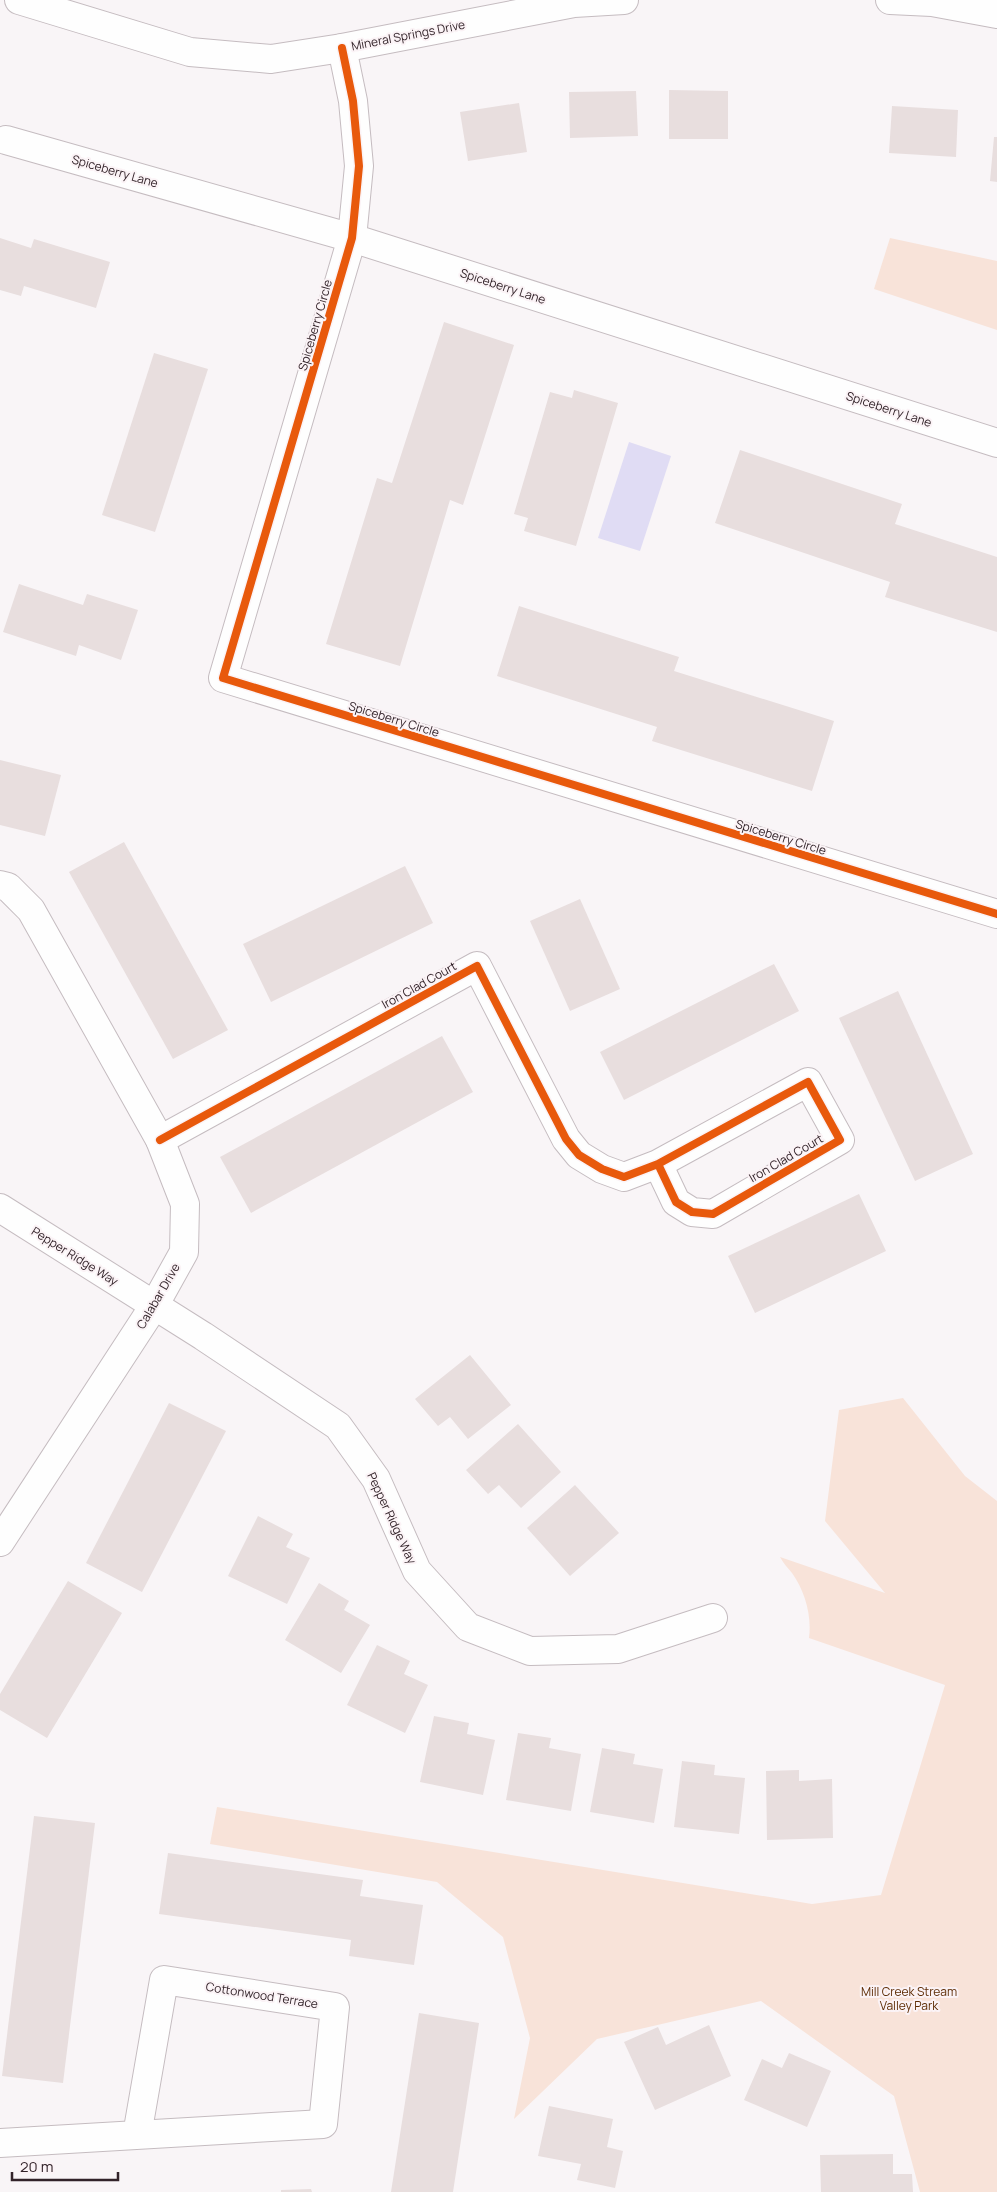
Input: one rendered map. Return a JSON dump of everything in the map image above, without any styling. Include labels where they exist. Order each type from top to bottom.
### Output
[{"type":"street","name":"Mineral Springs Drive","points":[[19,0],[190,52],[271,59],[342,48],[574,3],[624,0]]},
{"type":"street","points":[[890,0],[932,2],[997,14]]},
{"type":"street","points":[[342,48],[353,101],[359,166],[352,238]]},
{"type":"street","name":"Spiceberry Lane","points":[[6,140],[352,238],[997,443]]},
{"type":"street","name":"Spiceberry Circle","points":[[352,238],[223,678],[997,914]]},
{"type":"street","name":"Calabar Drive","points":[[0,885],[8,887],[31,910],[160,1140],[185,1204],[184,1252],[154,1306],[0,1542]]},
{"type":"street","name":"Iron Clad Court","points":[[160,1140],[477,966],[566,1139],[579,1155],[602,1169],[624,1177],[658,1164],[808,1082],[840,1140],[713,1214],[692,1212],[676,1202],[658,1164]]},
{"type":"street","name":"Pepper Ridge Way","points":[[0,1208],[338,1426],[376,1479],[417,1571],[468,1627],[530,1651],[618,1649],[713,1618]]},
{"type":"street","name":"Cottonwood Terrace","points":[[0,2143],[137,2135],[323,2124],[335,2007],[164,1980],[137,2135]]},
{"type":"green space","points":[[890,238],[997,261],[997,330],[874,289]]},
{"type":"green space","name":"Mill Creek Stream Valley Park","points":[[903,1398],[965,1476],[997,1501],[997,2192],[920,2192],[894,2096],[761,2001],[597,2039],[514,2119],[530,2038],[503,1937],[437,1882],[210,1844],[217,1807],[812,1904],[881,1895],[945,1685],[809,1638],[809,1621],[804,1596],[797,1580],[780,1557],[885,1593],[825,1521],[839,1410]]},
{"type":"shaded area","points":[[629,442],[671,456],[640,551],[598,538]]},
{"type":"building","points":[[669,90],[728,91],[728,139],[669,139]]},
{"type":"building","points":[[636,91],[638,136],[570,138],[569,92]]},
{"type":"building","points":[[519,103],[527,152],[468,161],[460,112]]},
{"type":"building","points":[[892,106],[958,110],[956,157],[889,153]]},
{"type":"building","points":[[994,137],[997,137],[997,182],[990,181]]},
{"type":"building","points":[[0,238],[31,248],[34,239],[110,262],[96,308],[24,286],[21,296],[0,290]]},
{"type":"building","points":[[444,322],[514,345],[463,505],[450,500],[400,666],[326,644],[377,478],[392,483]]},
{"type":"building","points":[[154,353],[208,369],[155,532],[102,515]]},
{"type":"building","points":[[574,390],[618,403],[576,546],[524,531],[528,518],[514,514],[550,392],[572,398]]},
{"type":"building","points":[[740,450],[902,504],[895,524],[997,557],[997,632],[885,597],[890,582],[715,523]]},
{"type":"building","points":[[19,584],[83,605],[87,594],[138,610],[121,660],[79,645],[76,656],[3,632]]},
{"type":"building","points":[[519,606],[679,657],[674,671],[834,721],[812,791],[652,741],[657,727],[497,676]]},
{"type":"building","points":[[0,760],[61,775],[45,836],[0,825]]},
{"type":"building","points":[[124,842],[228,1030],[173,1059],[69,872]]},
{"type":"building","points":[[405,866],[433,923],[271,1002],[243,944]]},
{"type":"building","points":[[580,899],[620,989],[570,1011],[530,921]]},
{"type":"building","points":[[774,964],[799,1011],[624,1100],[600,1052]]},
{"type":"building","points":[[898,991],[973,1154],[915,1181],[839,1018]]},
{"type":"building","points":[[442,1036],[473,1092],[251,1213],[220,1157]]},
{"type":"building","points":[[859,1194],[886,1251],[755,1313],[728,1256]]},
{"type":"building","points":[[470,1355],[511,1405],[468,1439],[450,1417],[438,1426],[415,1399]]},
{"type":"building","points":[[169,1403],[226,1431],[142,1592],[86,1563]]},
{"type":"building","points":[[518,1424],[561,1472],[521,1508],[499,1485],[488,1494],[466,1470]]},
{"type":"building","points":[[575,1485],[619,1533],[570,1576],[527,1528]]},
{"type":"building","points":[[258,1516],[293,1534],[286,1547],[310,1558],[287,1604],[228,1576]]},
{"type":"building","points":[[68,1581],[122,1613],[47,1738],[0,1710],[0,1694]]},
{"type":"building","points":[[319,1583],[349,1601],[344,1610],[370,1625],[341,1673],[285,1640]]},
{"type":"building","points":[[377,1645],[410,1661],[404,1674],[428,1685],[405,1733],[347,1705]]},
{"type":"building","points":[[434,1716],[469,1723],[467,1734],[495,1740],[483,1795],[420,1782]]},
{"type":"building","points":[[518,1733],[551,1738],[549,1748],[581,1754],[571,1811],[506,1800]]},
{"type":"building","points":[[602,1748],[635,1754],[633,1764],[663,1769],[654,1823],[590,1812]]},
{"type":"building","points":[[682,1761],[715,1765],[714,1775],[745,1778],[739,1834],[674,1827]]},
{"type":"building","points":[[799,1770],[799,1781],[832,1779],[833,1838],[767,1840],[766,1771]]},
{"type":"building","points":[[34,1816],[95,1823],[63,2083],[2,2076]]},
{"type":"building","points":[[168,1853],[363,1880],[360,1896],[423,1905],[414,1965],[349,1956],[351,1940],[159,1914]]},
{"type":"building","points":[[419,2013],[479,2023],[453,2192],[391,2192]]},
{"type":"building","points":[[709,2025],[731,2076],[655,2110],[624,2042],[658,2027],[666,2045]]},
{"type":"building","points":[[789,2053],[831,2071],[807,2127],[744,2100],[762,2059],[782,2068]]},
{"type":"building","points":[[549,2106],[613,2119],[607,2147],[623,2151],[615,2188],[577,2180],[581,2164],[538,2156]]},
{"type":"building","points":[[893,2154],[893,2174],[912,2174],[913,2192],[821,2192],[820,2155]]},
{"type":"building","points":[[311,2189],[312,2192],[281,2192],[281,2190]]},
{"type":"cycle path","points":[[342,48],[353,101],[359,166],[352,238],[223,678],[997,914]]},
{"type":"cycle path","points":[[160,1140],[477,966],[566,1139],[579,1155],[602,1169],[624,1177],[658,1164],[808,1082],[840,1140],[713,1214],[692,1212],[676,1202],[658,1164]]}]
